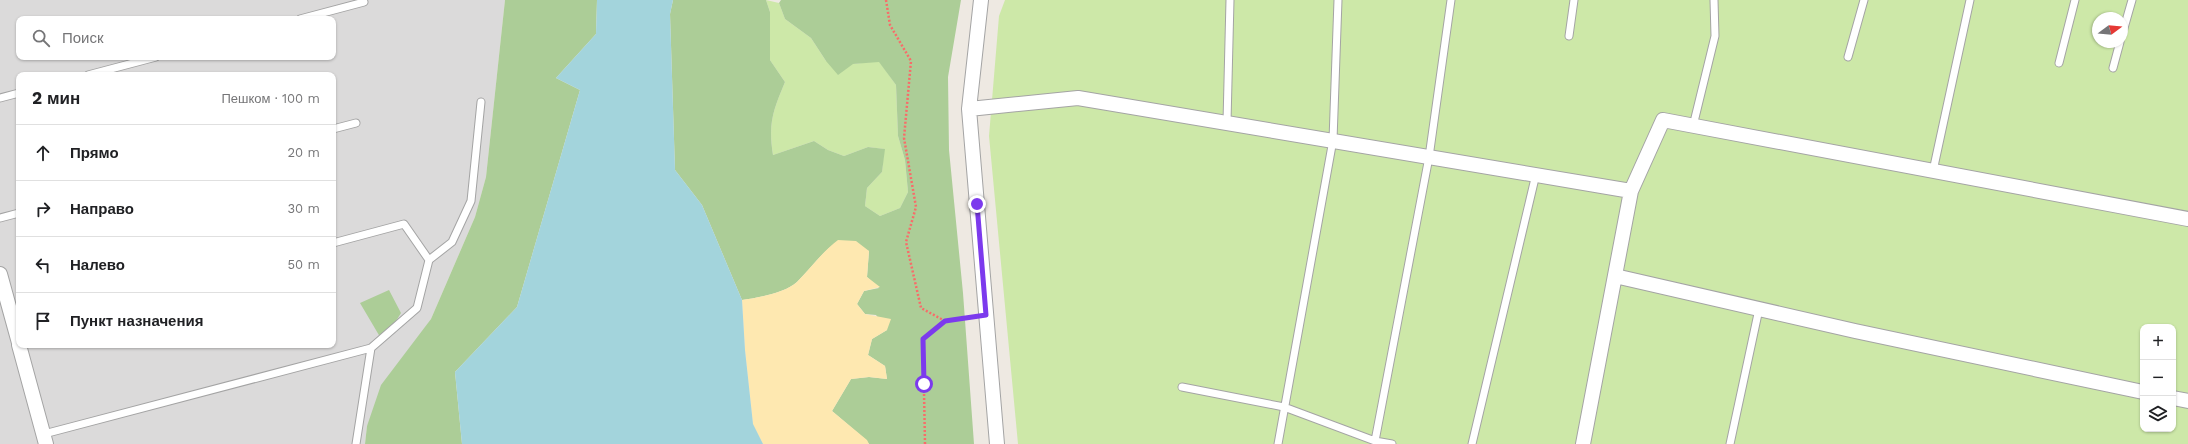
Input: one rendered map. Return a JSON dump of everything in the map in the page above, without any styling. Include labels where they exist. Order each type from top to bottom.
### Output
[{"type":"street","points":[[981,0],[969,109],[997,444]]},
{"type":"street","points":[[969,109],[1078,98],[1631,191]]},
{"type":"street","points":[[1583,444],[1631,191],[1663,120],[2188,218]]},
{"type":"street","points":[[0,274],[16,325]]},
{"type":"street","points":[[1615,276],[2140,391]]},
{"type":"street","points":[[20,348],[45,439]]},
{"type":"street","points":[[2176,399],[2188,401]]},
{"type":"lane","points":[[1227,122],[1230,0]]},
{"type":"lane","points":[[1278,444],[1333,140],[1338,0]]},
{"type":"lane","points":[[1375,440],[1429,157],[1451,0]]},
{"type":"lane","points":[[1569,36],[1574,0]]},
{"type":"lane","points":[[1693,126],[1715,36],[1714,0]]},
{"type":"lane","points":[[1848,57],[1864,0]]},
{"type":"lane","points":[[1933,171],[1970,0]]},
{"type":"lane","points":[[2059,63],[2075,0]]},
{"type":"lane","points":[[2128,14],[2132,0]]},
{"type":"lane","points":[[311,16],[364,2]]},
{"type":"lane","points":[[2113,68],[2118,48]]},
{"type":"lane","points":[[99,72],[145,60]]},
{"type":"lane","points":[[0,98],[16,94]]},
{"type":"lane","points":[[45,439],[370,348],[417,308],[429,260],[452,242],[471,201],[481,102]]},
{"type":"lane","points":[[336,128],[356,123]]},
{"type":"lane","points":[[1472,444],[1536,174]]},
{"type":"lane","points":[[0,218],[16,213]]},
{"type":"lane","points":[[336,242],[404,224],[429,260]]},
{"type":"lane","points":[[1730,444],[1760,309]]},
{"type":"lane","points":[[356,444],[370,348]]},
{"type":"lane","points":[[1182,387],[1284,408],[1375,440],[1392,444]]},
{"type":"path","points":[[886,0],[890,25],[912,61],[904,138],[916,207],[906,242],[921,308],[945,321]]},
{"type":"path","points":[[925,444],[923,339],[945,321],[986,315]]},
{"type":"shaded area","points":[[0,0],[505,0],[486,177],[475,217],[431,319],[415,343],[367,426],[365,444],[0,444]]},
{"type":"green space","points":[[505,0],[597,0],[596,34],[556,78],[580,90],[517,307],[455,372],[462,444],[365,444],[367,426],[381,385],[431,319],[475,217],[486,177]]},
{"type":"green space","points":[[673,0],[766,0],[770,12],[770,60],[785,82],[777,101],[771,125],[773,155],[814,141],[828,150],[844,156],[868,147],[885,149],[882,172],[867,188],[865,206],[880,216],[900,208],[908,192],[905,160],[898,136],[896,85],[879,62],[853,64],[838,75],[826,61],[811,38],[785,19],[779,3],[781,0],[961,0],[948,77],[949,150],[963,293],[974,444],[869,444],[832,411],[851,379],[869,377],[887,379],[885,366],[868,355],[872,339],[887,330],[876,315],[865,314],[857,304],[864,291],[879,288],[867,277],[869,251],[838,241],[827,250],[792,286],[771,294],[742,300],[702,205],[675,170],[670,14]]},
{"type":"green space","points":[[766,0],[779,3],[785,19],[811,38],[826,61],[853,64],[879,61],[896,85],[898,136],[905,160],[908,192],[900,208],[880,216],[865,206],[867,188],[882,172],[884,149],[868,147],[844,156],[828,150],[814,141],[773,155],[771,125],[777,101],[785,82],[770,60],[770,12]]},
{"type":"green space","points":[[1005,0],[2188,0],[2188,444],[1018,444],[989,136],[999,16]]},
{"type":"green space","points":[[389,290],[401,313],[383,342],[360,303]]},
{"type":"sand","points":[[838,240],[856,241],[869,251],[867,277],[880,287],[864,291],[857,304],[865,314],[891,319],[887,330],[872,339],[868,355],[885,366],[887,379],[869,377],[851,379],[832,411],[867,440],[869,444],[763,444],[753,425],[745,350],[742,300],[771,294],[792,286]]},
{"type":"water","points":[[597,0],[673,0],[670,14],[675,170],[702,205],[742,300],[745,350],[753,424],[763,444],[462,444],[455,372],[517,307],[580,90],[556,78],[596,34]]},
{"type":"route","points":[[924,384],[923,339],[945,321],[986,315],[977,204]]}]
